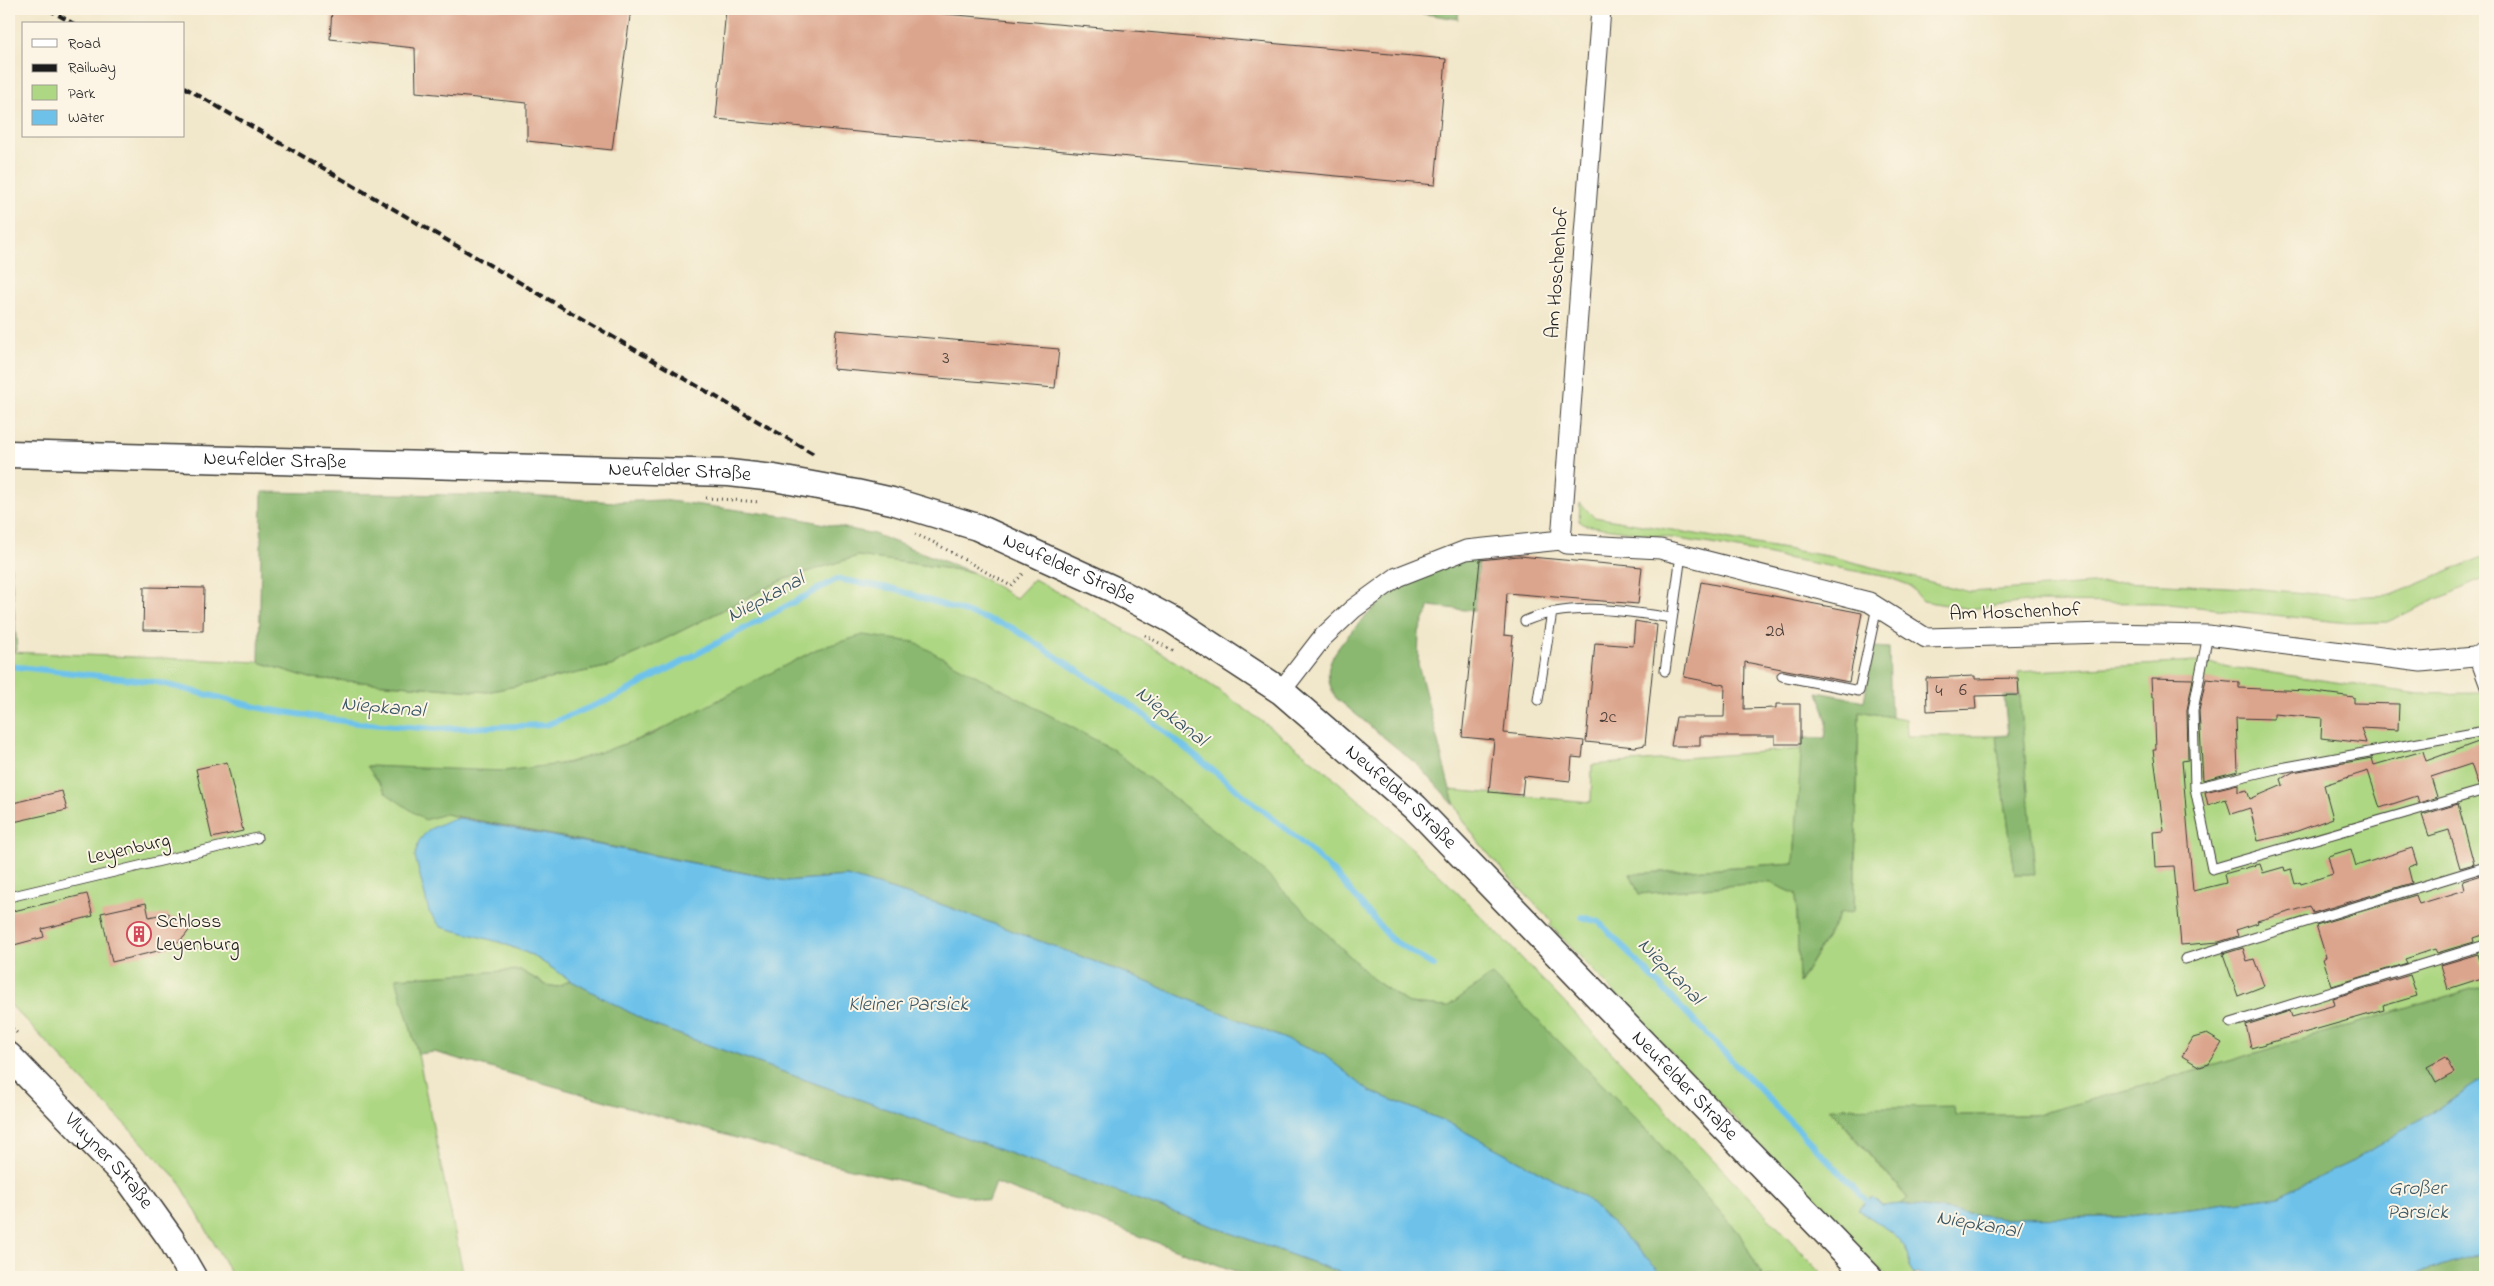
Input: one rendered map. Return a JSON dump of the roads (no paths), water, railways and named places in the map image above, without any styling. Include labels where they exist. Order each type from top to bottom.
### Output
[{"type":"main road","name":"Neufelder Straße","points":[[9,454],[729,473],[774,478],[847,491],[892,501],[977,527],[1068,568],[1174,622],[1281,691],[1415,807],[1869,1277]]},
{"type":"main road","name":"Vluyner Straße","points":[[9,1056],[129,1180],[171,1239],[193,1277]]},
{"type":"street","name":"Am Hoschenhof","points":[[1561,540],[1601,9]]},
{"type":"street","name":"Am Hoschenhof","points":[[1281,691],[1322,638],[1353,609],[1397,577],[1466,550],[1561,540],[1567,544],[1660,550],[1869,602],[1926,638],[2106,633],[2208,635],[2421,662],[2480,654]]},
{"type":"lane","points":[[1665,670],[1680,555]]},
{"type":"lane","points":[[1782,676],[1859,691],[1877,607]]},
{"type":"lane","points":[[1526,621],[1552,612],[1570,610],[1638,613],[1672,618]]},
{"type":"lane","points":[[1538,700],[1552,612]]},
{"type":"lane","points":[[2208,635],[2193,710],[2195,788],[2212,869],[2485,790]]},
{"type":"lane","points":[[2480,654],[2485,687]]},
{"type":"lane","points":[[2195,788],[2275,769],[2485,731]]},
{"type":"lane","name":"Leyenburg","points":[[9,897],[257,838]]},
{"type":"lane","points":[[2185,959],[2485,867]]},
{"type":"lane","points":[[2232,1022],[2485,945]]},
{"type":"water","name":"Kleiner Parsick","points":[[459,818],[786,881],[847,876],[940,904],[1120,971],[1324,1055],[1369,1091],[1445,1121],[1584,1196],[1666,1277],[1353,1277],[653,1025],[570,980],[532,955],[499,942],[441,927],[429,912],[415,856],[419,841],[428,830]]},
{"type":"water","name":"Großer Parsick","points":[[2485,1078],[2485,1252],[2406,1277],[1927,1277],[1913,1273],[1909,1266],[1909,1257],[1906,1249],[1900,1241],[1892,1233],[1858,1209],[1873,1197],[1882,1206],[1901,1204],[2003,1218],[2123,1217],[2279,1196],[2350,1163]]},
{"type":"waterway","name":"Niepkanal","points":[[9,666],[156,682],[265,709],[356,723],[435,729],[546,725],[618,696],[837,579],[895,589],[1011,627],[1135,708],[1296,837],[1339,878],[1391,939],[1434,966]]},
{"type":"waterway","name":"Niepkanal","points":[[1582,917],[1599,922],[1867,1201],[1875,1206]]},
{"type":"railway","points":[[48,9],[71,22]]},
{"type":"railway","points":[[185,88],[814,454]]},
{"type":"place","name":"Schloss Leyenburg","points":[[139,934]]}]
